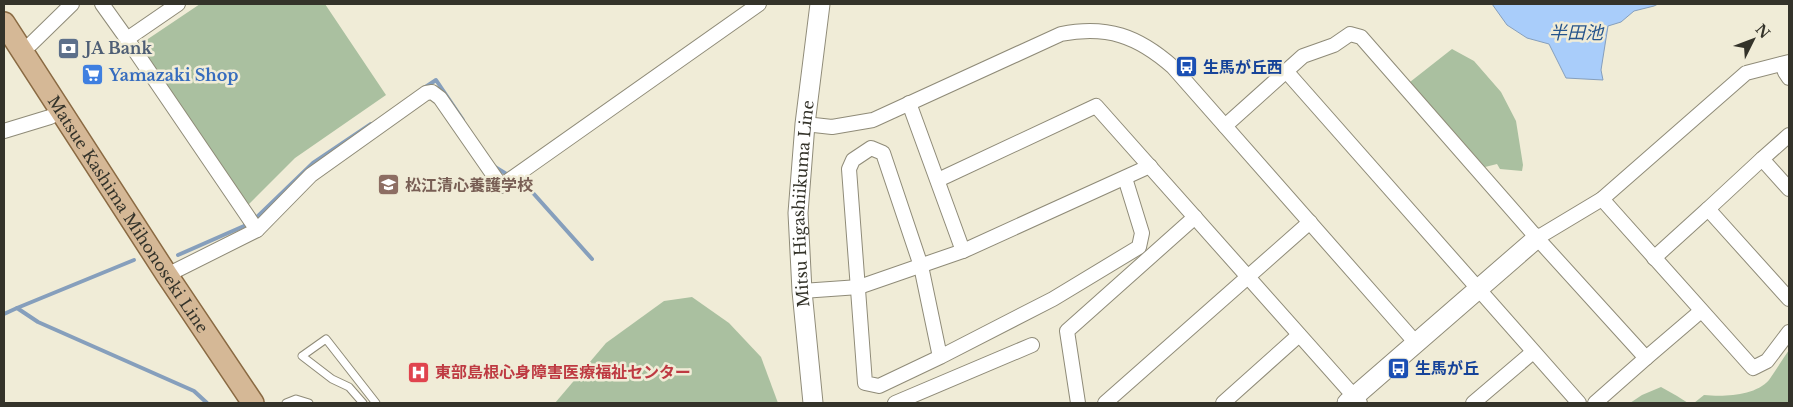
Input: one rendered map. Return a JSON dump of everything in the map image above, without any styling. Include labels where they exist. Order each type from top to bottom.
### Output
[{"type":"main road","name":"Mitsu Higashiikuma Line","points":[[813,403],[802,291],[798,213],[805,124],[820,4]]},
{"type":"main road","name":"Matsue Kashima Mihonoseki Line","points":[[4,23],[167,275],[253,403]]},
{"type":"main road","points":[[1354,401],[1416,343],[1537,238]]},
{"type":"street","points":[[21,50],[31,44],[72,4]]},
{"type":"street","points":[[102,4],[253,225]]},
{"type":"street","points":[[127,39],[178,4]]},
{"type":"street","points":[[167,275],[253,225],[311,175],[426,93],[432,92],[440,98],[501,186],[759,4]]},
{"type":"street","points":[[805,124],[832,126],[874,120],[1061,34],[1081,30],[1105,32],[1130,38],[1156,52],[1173,67],[1416,343]]},
{"type":"street","points":[[1226,126],[1303,56],[1334,45],[1350,34],[1361,37],[1537,238],[1646,358]]},
{"type":"street","points":[[1537,238],[1602,200],[1746,73],[1785,63],[1785,72],[1789,78]]},
{"type":"street","points":[[1286,71],[1579,403]]},
{"type":"street","points":[[909,103],[963,251]]},
{"type":"street","points":[[938,180],[1096,106],[1248,276],[1354,401]]},
{"type":"street","points":[[4,131],[50,118],[62,111]]},
{"type":"street","points":[[1654,258],[1789,135]]},
{"type":"street","points":[[940,357],[921,266],[883,153],[871,148],[853,160],[849,169],[865,383],[879,386],[940,357],[1053,299],[1138,247],[1142,233],[1125,178]]},
{"type":"street","points":[[1762,159],[1789,189]]},
{"type":"street","points":[[802,291],[859,287],[963,251],[1150,166]]},
{"type":"street","points":[[1602,200],[1753,368],[1767,361],[1789,332]]},
{"type":"street","points":[[1708,209],[1789,299]]},
{"type":"street","points":[[1078,403],[1067,331],[1195,217]]},
{"type":"street","points":[[1104,403],[1310,222]]},
{"type":"street","points":[[1596,403],[1701,311]]},
{"type":"street","points":[[1223,403],[1299,335]]},
{"type":"street","points":[[895,403],[1032,345]]},
{"type":"street","points":[[1473,403],[1533,352]]},
{"type":"lane","points":[[363,403],[349,387],[332,379],[302,356],[326,339],[376,403]]},
{"type":"lane","points":[[286,403],[296,399],[309,403]]},
{"type":"green space","points":[[200,4],[325,4],[386,95],[295,158],[246,207],[139,45]]},
{"type":"green space","points":[[1452,49],[1474,61],[1501,92],[1516,121],[1523,165],[1522,171],[1500,169],[1497,164],[1485,167],[1410,82]]},
{"type":"green space","points":[[692,297],[729,323],[761,357],[778,403],[555,403],[606,343],[664,301]]},
{"type":"green space","points":[[1789,350],[1789,403],[1694,403],[1704,395],[1739,394],[1756,389],[1769,380]]},
{"type":"green space","points":[[1661,387],[1688,403],[1630,403],[1642,395]]},
{"type":"water","name":"半田池","points":[[1492,4],[1658,4],[1634,11],[1621,22],[1608,26],[1601,70],[1603,80],[1566,78],[1549,44],[1527,38],[1507,25]]},
{"type":"waterway","points":[[424,88],[436,80],[463,120]]},
{"type":"waterway","points":[[178,255],[244,226],[256,218],[313,163],[371,124]]},
{"type":"waterway","points":[[495,167],[510,176]]},
{"type":"waterway","points":[[516,180],[525,184],[592,259]]},
{"type":"waterway","points":[[17,308],[134,260]]},
{"type":"waterway","points":[[4,314],[17,308],[38,322],[194,391],[207,403]]},
{"type":"place","name":"JA Bank","points":[[69,48]]},
{"type":"place","name":"生馬が丘西","points":[[1187,67]]},
{"type":"place","name":"Yamazaki Shop","points":[[93,75]]},
{"type":"place","name":"松江清心養護学校","points":[[389,185]]},
{"type":"place","name":"生馬が丘","points":[[1399,368]]},
{"type":"place","name":"東部島根心身障害医療福祉センター","points":[[419,372]]}]
